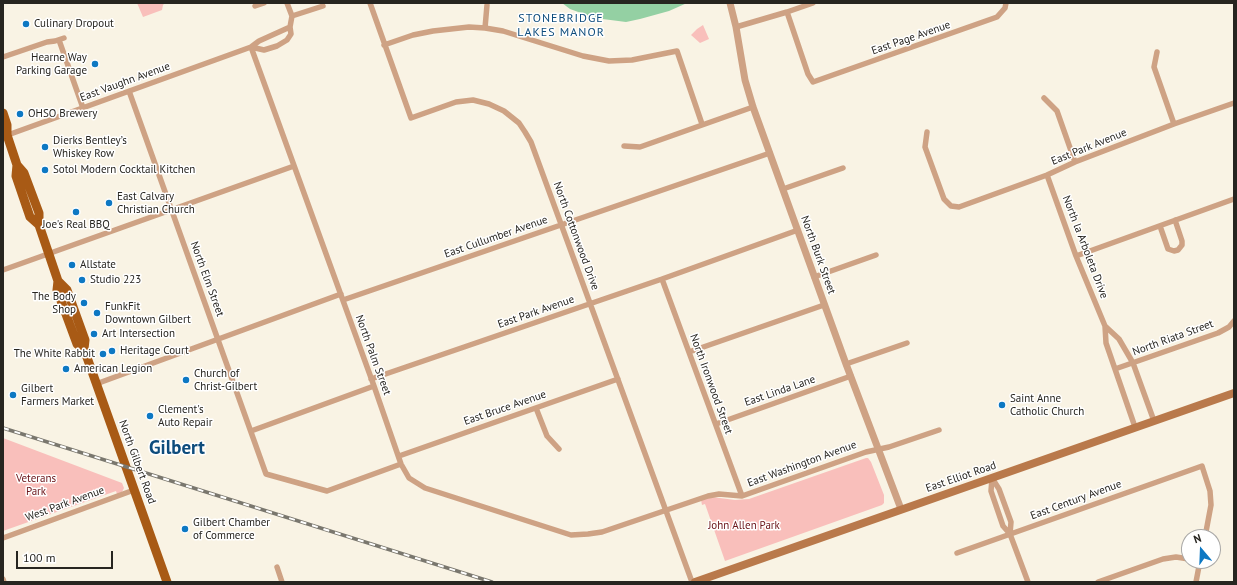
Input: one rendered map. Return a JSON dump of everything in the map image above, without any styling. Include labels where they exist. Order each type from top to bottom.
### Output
[{"type":"main road","name":"North Gilbert Road","points":[[3,113],[7,125],[4,134],[17,165],[16,176],[30,217],[39,225],[58,281],[57,290],[77,344],[84,349],[167,582]]},
{"type":"main road","name":"East Elliot Road","points":[[693,582],[1234,393]]},
{"type":"street","points":[[255,6],[264,3]]},
{"type":"street","points":[[251,47],[264,50],[277,46],[287,40],[291,34],[290,28],[292,16],[287,3]]},
{"type":"street","name":"North Cottonwood Drive","points":[[370,3],[411,118],[456,102],[473,100],[489,104],[504,111],[519,123],[531,142],[693,582]]},
{"type":"street","name":"North Burk Street","points":[[730,3],[736,27],[745,80],[753,107],[850,376],[901,509]]},
{"type":"street","points":[[736,27],[812,3]]},
{"type":"street","name":"East Page Avenue","points":[[787,12],[808,74],[813,82],[997,17],[1005,8],[1006,3]]},
{"type":"street","points":[[485,28],[487,5]]},
{"type":"street","points":[[292,16],[323,6]]},
{"type":"street","points":[[251,47],[259,41],[290,28]]},
{"type":"street","points":[[384,45],[413,35],[433,31],[452,28],[485,28],[516,35],[583,56],[609,60],[632,60],[677,52],[702,124]]},
{"type":"street","points":[[3,57],[47,42],[61,39],[83,108]]},
{"type":"street","name":"East Vaughn Avenue","points":[[4,134],[129,92],[251,47]]},
{"type":"street","name":"North Palm Street","points":[[251,47],[401,464],[409,478],[425,488],[571,535],[602,532]]},
{"type":"street","points":[[1157,52],[1154,67],[1174,124]]},
{"type":"street","name":"North Elm Street","points":[[129,92],[266,474],[327,491],[401,464]]},
{"type":"street","points":[[1044,98],[1058,111],[1075,162]]},
{"type":"street","name":"East Park Avenue","points":[[927,132],[925,147],[944,199],[951,206],[959,207],[1047,175],[1075,162],[1174,124],[1234,103]]},
{"type":"street","points":[[624,146],[640,147],[753,107]]},
{"type":"street","name":"East Cullumber Avenue","points":[[343,300],[770,153]]},
{"type":"street","points":[[3,270],[294,166]]},
{"type":"street","points":[[783,189],[843,168]]},
{"type":"street","name":"North la Arboleta Drive","points":[[1047,175],[1076,256],[1105,326],[1106,342],[1135,427]]},
{"type":"street","points":[[1076,256],[1234,199]]},
{"type":"street","points":[[1160,226],[1168,249],[1174,251],[1178,250],[1182,245],[1182,241],[1174,220]]},
{"type":"street","name":"East Park Avenue","points":[[371,379],[662,279],[798,230]]},
{"type":"street","points":[[814,276],[876,255]]},
{"type":"street","name":"North Ironwood Street","points":[[662,279],[742,496]]},
{"type":"street","points":[[96,384],[341,294]]},
{"type":"street","points":[[689,352],[824,304]]},
{"type":"street","name":"North Riata Street","points":[[1115,369],[1218,333],[1229,327],[1234,321]]},
{"type":"street","name":"North la Arboleta Drive","points":[[1105,326],[1119,339],[1133,363],[1154,421]]},
{"type":"street","points":[[846,364],[907,343]]},
{"type":"street","name":"East Linda Lane","points":[[716,424],[850,376]]},
{"type":"street","name":"East Bruce Avenue","points":[[399,456],[618,379]]},
{"type":"street","points":[[251,431],[374,386]]},
{"type":"street","points":[[536,408],[547,436],[559,449]]},
{"type":"street","name":"East Washington Avenue","points":[[602,532],[708,496],[719,494],[742,496],[866,452],[878,450],[939,430]]},
{"type":"street","name":"East Century Avenue","points":[[957,553],[1202,466],[1210,491],[1211,505],[1206,529]]},
{"type":"street","points":[[992,478],[999,489],[1011,522],[1010,534]]},
{"type":"street","points":[[992,478],[991,491],[1003,526],[1010,534],[1028,582]]},
{"type":"street","name":"West Park Avenue","points":[[3,538],[134,490]]},
{"type":"street","points":[[1098,582],[1163,560],[1176,557],[1181,558]]},
{"type":"street","points":[[277,567],[282,582]]},
{"type":"street","points":[[1196,582],[1198,569]]},
{"type":"green space","points":[[137,3],[165,3],[162,10],[143,17]]},
{"type":"green space","points":[[703,25],[709,39],[700,43],[691,35]]},
{"type":"green space","name":"Veterans Park","points":[[3,438],[122,483],[124,488],[122,492],[117,494],[116,491],[3,531]]},
{"type":"green space","name":"John Allen Park","points":[[868,458],[871,462],[884,495],[884,503],[882,505],[725,561],[705,504],[702,505],[701,500],[712,497],[735,500],[749,499]]},
{"type":"shaded area","points":[[562,3],[687,3],[669,11],[626,22],[595,18],[570,9]]},
{"type":"railway","points":[[3,428],[492,582]]},
{"type":"place","name":"Culinary Dropout","points":[[26,24]]},
{"type":"place","name":"Hearne Way Parking Garage","points":[[95,64]]},
{"type":"place","name":"OHSO Brewery","points":[[20,114]]},
{"type":"place","name":"Dierks Bentley’s Whiskey Row","points":[[45,147]]},
{"type":"place","name":"Sotol Modern Cocktail Kitchen","points":[[45,170]]},
{"type":"place","name":"East Calvary Christian Church","points":[[109,203]]},
{"type":"place","name":"Joe's Real BBQ","points":[[76,212]]},
{"type":"place","name":"Allstate","points":[[72,265]]},
{"type":"place","name":"Studio 223","points":[[82,280]]},
{"type":"place","name":"The Body Shop","points":[[84,303]]},
{"type":"place","name":"FunkFit Downtown Gilbert","points":[[97,313]]},
{"type":"place","name":"Art Intersection","points":[[94,334]]},
{"type":"place","name":"Heritage Court","points":[[112,351]]},
{"type":"place","name":"The White Rabbit","points":[[103,354]]},
{"type":"place","name":"American Legion","points":[[66,369]]},
{"type":"place","name":"Church of Christ-Gilbert","points":[[186,380]]},
{"type":"place","name":"Gilbert Farmers Market","points":[[13,395]]},
{"type":"place","name":"Saint Anne Catholic Church","points":[[1002,405]]},
{"type":"place","name":"Clement's Auto Repair","points":[[150,416]]},
{"type":"place","name":"Gilbert Chamber of Commerce","points":[[185,529]]},
{"type":"district","name":"STONEBRIDGE LAKES MANOR","points":[[561,26]]},
{"type":"district","name":"Gilbert","points":[[177,449]]}]
